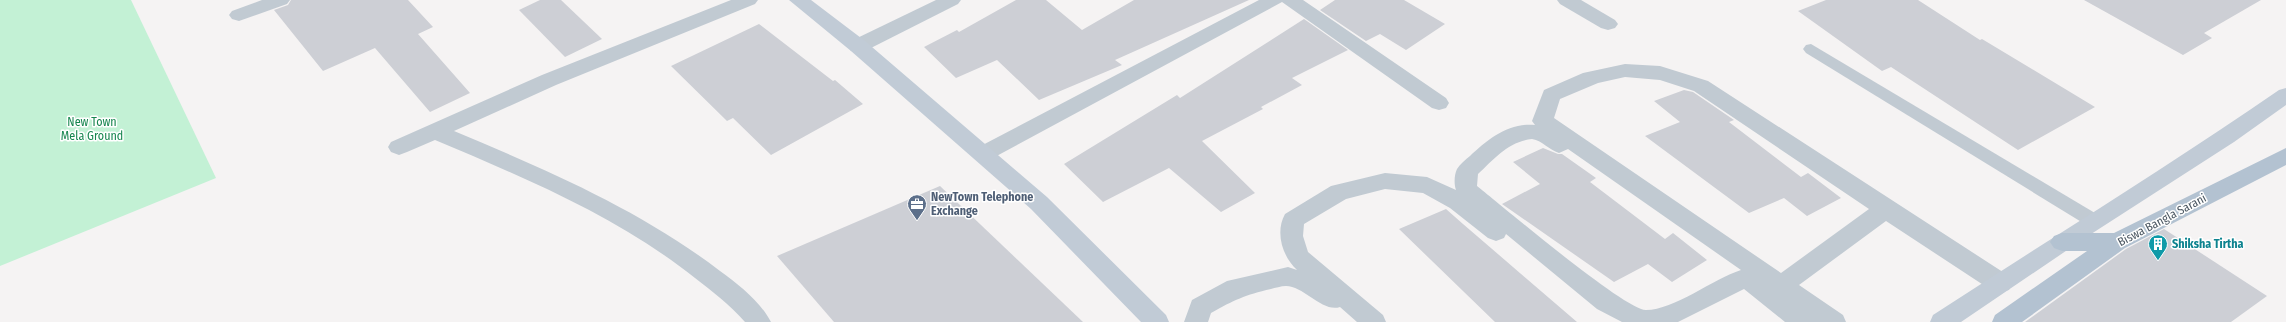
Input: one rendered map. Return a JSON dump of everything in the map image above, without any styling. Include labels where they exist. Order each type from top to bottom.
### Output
[{"type":"main road","name":"Biswa Bangla Sarani","points":[[2004,322],[2117,242],[2286,156]]},
{"type":"main road","points":[[2062,242],[2117,242]]},
{"type":"street","points":[[239,15],[280,0]]},
{"type":"street","points":[[399,147],[556,77],[748,0]]},
{"type":"street","points":[[799,0],[858,46],[1039,204],[1158,322]]},
{"type":"street","points":[[858,46],[951,0]]},
{"type":"street","points":[[982,154],[1274,0]]},
{"type":"street","points":[[1290,0],[1439,103]]},
{"type":"street","points":[[1567,0],[1608,24]]},
{"type":"street","points":[[1804,311],[1781,286],[1543,121],[1551,95],[1580,81],[1611,71],[1641,70],[1672,75],[1701,86],[1905,222],[2000,283]]},
{"type":"street","points":[[1942,322],[2094,221],[2226,137],[2286,95]]},
{"type":"street","points":[[434,131],[572,190],[626,221],[690,260],[751,311],[759,322]]},
{"type":"street","points":[[1745,278],[1665,317],[1642,321],[1606,302],[1466,189],[1467,171],[1504,139],[1519,132],[1544,134],[1745,278],[1804,311],[1834,322]]},
{"type":"street","points":[[1374,322],[1298,257],[1291,236],[1293,220],[1338,192],[1385,181],[1427,185],[1458,202],[1610,322]]},
{"type":"street","points":[[1781,286],[1886,209]]},
{"type":"street","points":[[1196,322],[1201,306],[1236,288],[1288,276],[1329,295],[1359,322]]},
{"type":"lane","points":[[1810,50],[2094,221]]},
{"type":"green space","name":"New Town Mela Ground","points":[[0,0],[131,0],[216,178],[0,266]]},
{"type":"building","points":[[291,0],[408,0],[433,27],[418,34],[470,93],[430,112],[375,48],[323,71],[274,10],[288,5]]},
{"type":"building","points":[[540,0],[561,0],[602,39],[565,57],[519,10]]},
{"type":"building","points":[[1016,0],[1046,0],[1082,30],[1134,0],[1249,0],[1115,60],[1122,65],[1039,100],[997,60],[956,78],[924,47],[957,30],[959,32]]},
{"type":"building","points":[[1335,0],[1404,0],[1445,24],[1406,50],[1380,34],[1366,41],[1320,10]]},
{"type":"building","points":[[1826,0],[1918,0],[1980,40],[1982,39],[2095,107],[2018,150],[1891,67],[1882,71],[1798,11]]},
{"type":"building","points":[[2084,0],[2261,0],[2204,33],[2212,38],[2183,55]]},
{"type":"building","points":[[1304,19],[1348,50],[1292,78],[1302,85],[1261,107],[1263,109],[1202,141],[1255,193],[1221,212],[1169,168],[1103,202],[1064,164],[1177,95],[1180,98]]},
{"type":"building","points":[[759,24],[833,81],[835,80],[863,104],[771,155],[733,118],[727,121],[671,66]]},
{"type":"building","points":[[1684,90],[1693,92],[1734,120],[1729,122],[1801,177],[1808,173],[1841,198],[1807,216],[1784,198],[1749,213],[1645,136],[1680,122],[1654,101]]},
{"type":"building","points":[[1543,148],[1558,154],[1562,154],[1596,178],[1590,182],[1665,239],[1673,233],[1707,260],[1672,282],[1648,264],[1614,282],[1502,204],[1540,184],[1513,162]]},
{"type":"building","name":"NewTown Telephone Exchange","points":[[940,186],[1083,322],[834,322],[777,256]]},
{"type":"building","points":[[1446,209],[1577,322],[1495,322],[1399,229]]},
{"type":"building","name":"Shiksha Tirtha","points":[[2164,229],[2267,296],[2231,322],[2025,322],[2126,249]]},
{"type":"place","name":"NewTown Telephone Exchange","points":[[917,221]]},
{"type":"place","name":"Shiksha Tirtha","points":[[2158,261]]}]
